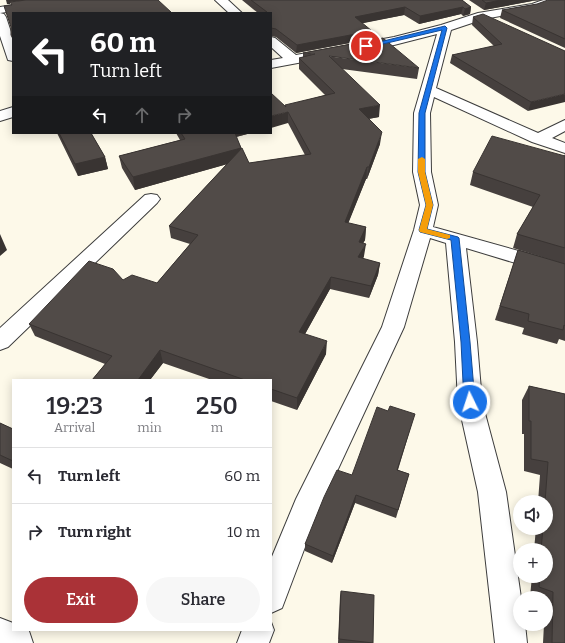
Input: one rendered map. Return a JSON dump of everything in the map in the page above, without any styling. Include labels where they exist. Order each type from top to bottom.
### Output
[{"type":"street","points":[[0,10],[66,0]]},
{"type":"street","points":[[221,0],[235,12]]},
{"type":"street","points":[[272,64],[394,41],[445,28],[482,16],[534,7],[554,0]]},
{"type":"street","points":[[470,8],[502,26]]},
{"type":"street","points":[[0,17],[12,54]]},
{"type":"street","points":[[272,594],[306,508],[393,327],[423,230],[429,205],[422,172],[422,113],[445,28]]},
{"type":"street","points":[[272,42],[294,60]]},
{"type":"street","points":[[429,90],[538,139],[565,148]]},
{"type":"street","points":[[0,116],[12,112]]},
{"type":"street","points":[[538,139],[565,125]]},
{"type":"street","points":[[0,341],[151,199]]},
{"type":"street","points":[[423,230],[565,271]]},
{"type":"street","points":[[455,238],[466,342],[470,402],[492,492],[511,643]]},
{"type":"street","points":[[253,643],[258,631]]},
{"type":"street","points":[[0,634],[18,643]]},
{"type":"building","points":[[26,0],[158,0],[171,12],[12,12],[12,37],[11,27],[4,6],[12,5],[10,2]]},
{"type":"building","points":[[251,0],[462,0],[471,7],[465,9],[463,7],[420,16],[405,7],[355,17],[372,31],[297,45],[276,29],[272,28],[272,12],[267,12]]},
{"type":"building","points":[[482,0],[501,0],[486,3]]},
{"type":"building","points":[[548,0],[565,0],[565,39],[502,10],[537,4]]},
{"type":"building","points":[[483,14],[565,51],[565,94],[531,102],[452,55],[502,44],[473,17]]},
{"type":"building","points":[[383,38],[419,68],[329,56],[380,105],[359,109],[382,132],[369,167],[367,167],[345,222],[366,227],[359,242],[366,244],[358,257],[380,263],[371,286],[331,277],[299,332],[327,341],[297,398],[272,389],[272,379],[242,379],[160,350],[139,379],[93,379],[112,356],[29,324],[89,261],[113,269],[123,280],[132,275],[157,283],[198,235],[169,226],[242,148],[249,163],[311,154],[288,112],[272,116],[272,94],[286,107],[285,105],[335,93],[299,58],[315,54],[303,53]]},
{"type":"building","points":[[60,134],[92,134],[105,157],[75,164]]},
{"type":"building","points":[[182,134],[235,134],[241,148],[133,177],[119,156],[185,139]]},
{"type":"building","points":[[492,136],[565,156],[565,248],[517,234],[540,195],[473,172]]},
{"type":"building","points":[[518,250],[565,264],[565,326],[564,325],[563,330],[528,321],[529,314],[500,306]]},
{"type":"building","points":[[529,386],[565,394],[565,643],[552,643],[553,591],[539,587],[539,583],[553,583],[553,543],[542,543],[542,535],[553,535],[553,495],[546,495],[548,462],[531,459],[531,421],[529,421]]},
{"type":"building","points":[[390,406],[415,414],[397,470],[409,474],[398,510],[356,495],[333,556],[305,544],[324,497],[337,470],[352,475],[377,407],[388,411]]},
{"type":"building","points":[[0,423],[12,429],[12,461],[0,455]]},
{"type":"building","points":[[341,591],[374,595],[373,643],[339,639]]},
{"type":"slow traffic","points":[[422,159],[422,172],[429,205],[423,230],[447,236]]},
{"type":"route","points":[[366,46],[394,41],[445,28],[422,113],[422,172],[429,205],[423,230],[455,238],[466,342],[470,402]]}]
